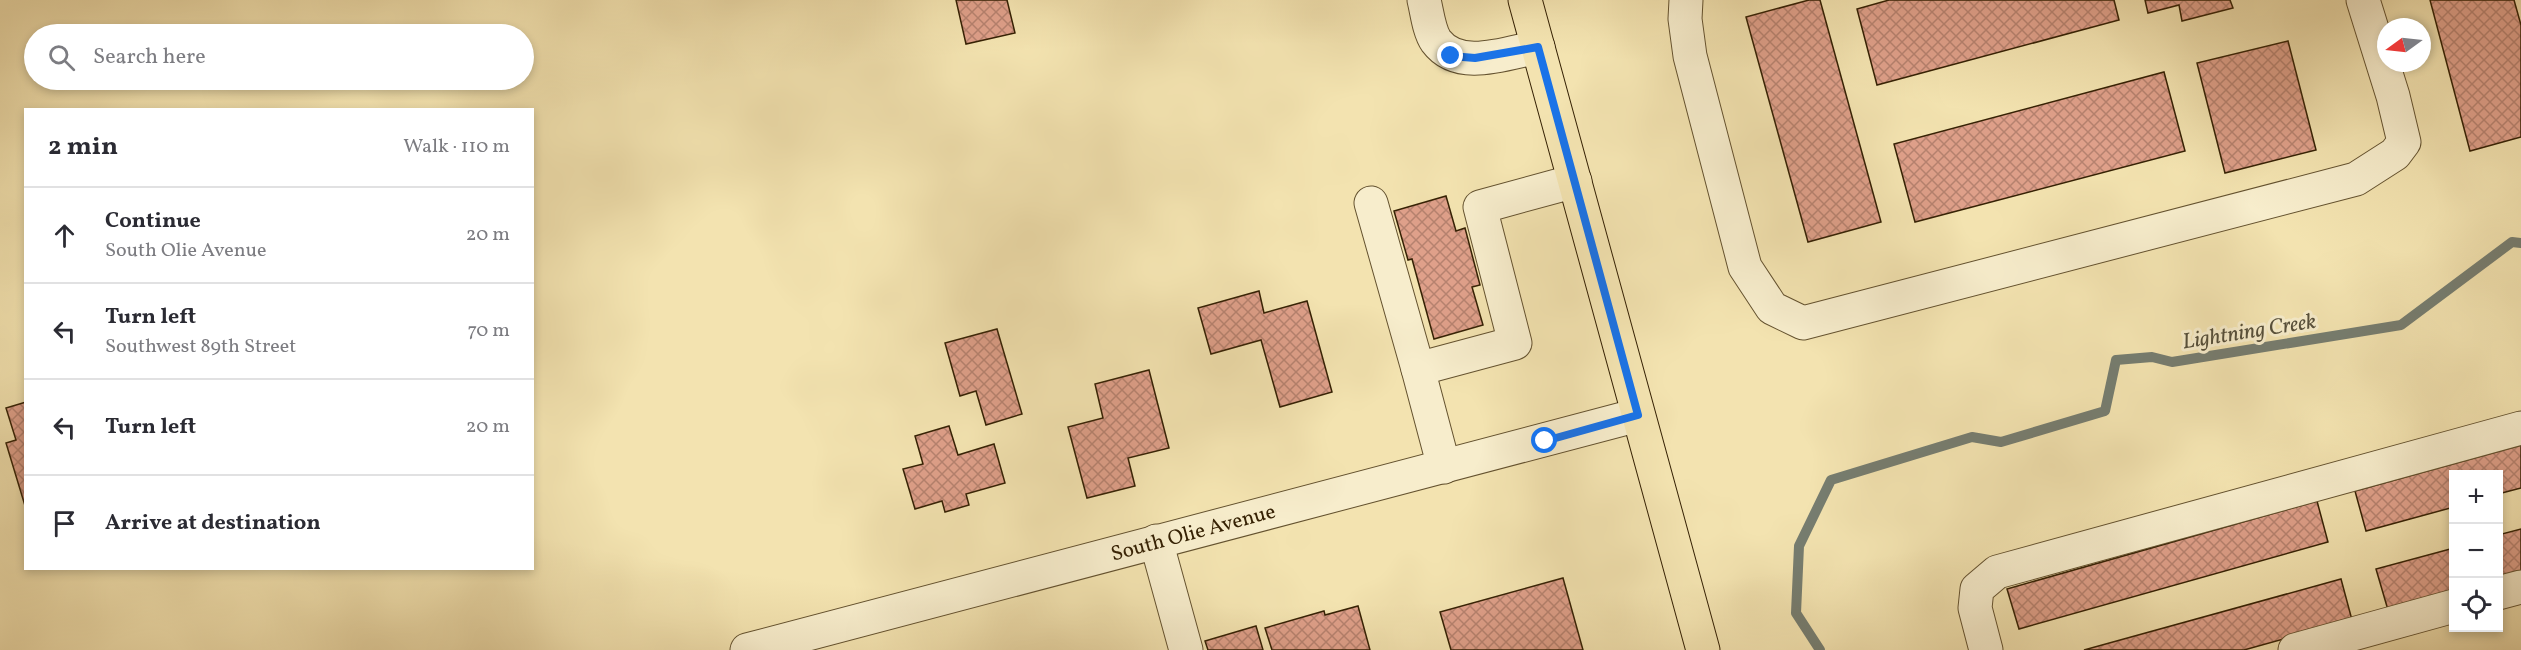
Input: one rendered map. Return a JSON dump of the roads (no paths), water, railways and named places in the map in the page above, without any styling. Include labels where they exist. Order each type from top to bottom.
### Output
[{"type":"main road","points":[[1525,0],[1702,650]]},
{"type":"street","points":[[1424,0],[1435,39],[1451,56],[1475,58],[1538,47]]},
{"type":"street","points":[[1686,0],[1685,19],[1690,56],[1745,267],[1772,308],[1803,322],[2356,179],[2395,154],[2404,142],[2393,96],[2363,0]]},
{"type":"street","points":[[1418,369],[1515,343],[1480,207],[1575,181]]},
{"type":"street","points":[[1371,203],[1444,467]]},
{"type":"street","name":"South Olie Avenue","points":[[747,650],[1638,415]]},
{"type":"street","points":[[1986,650],[1975,608],[1977,589],[1997,572],[2521,428]]},
{"type":"street","points":[[1156,541],[1185,650]]},
{"type":"street","points":[[2503,592],[2521,587]]},
{"type":"street","points":[[2295,650],[2449,607]]},
{"type":"waterway","name":"Lightning Creek","points":[[1820,650],[1796,613],[1799,546],[1831,480],[1972,437],[2001,442],[2105,411],[2116,360],[2152,357],[2172,362],[2401,325],[2512,242],[2521,243]]}]
